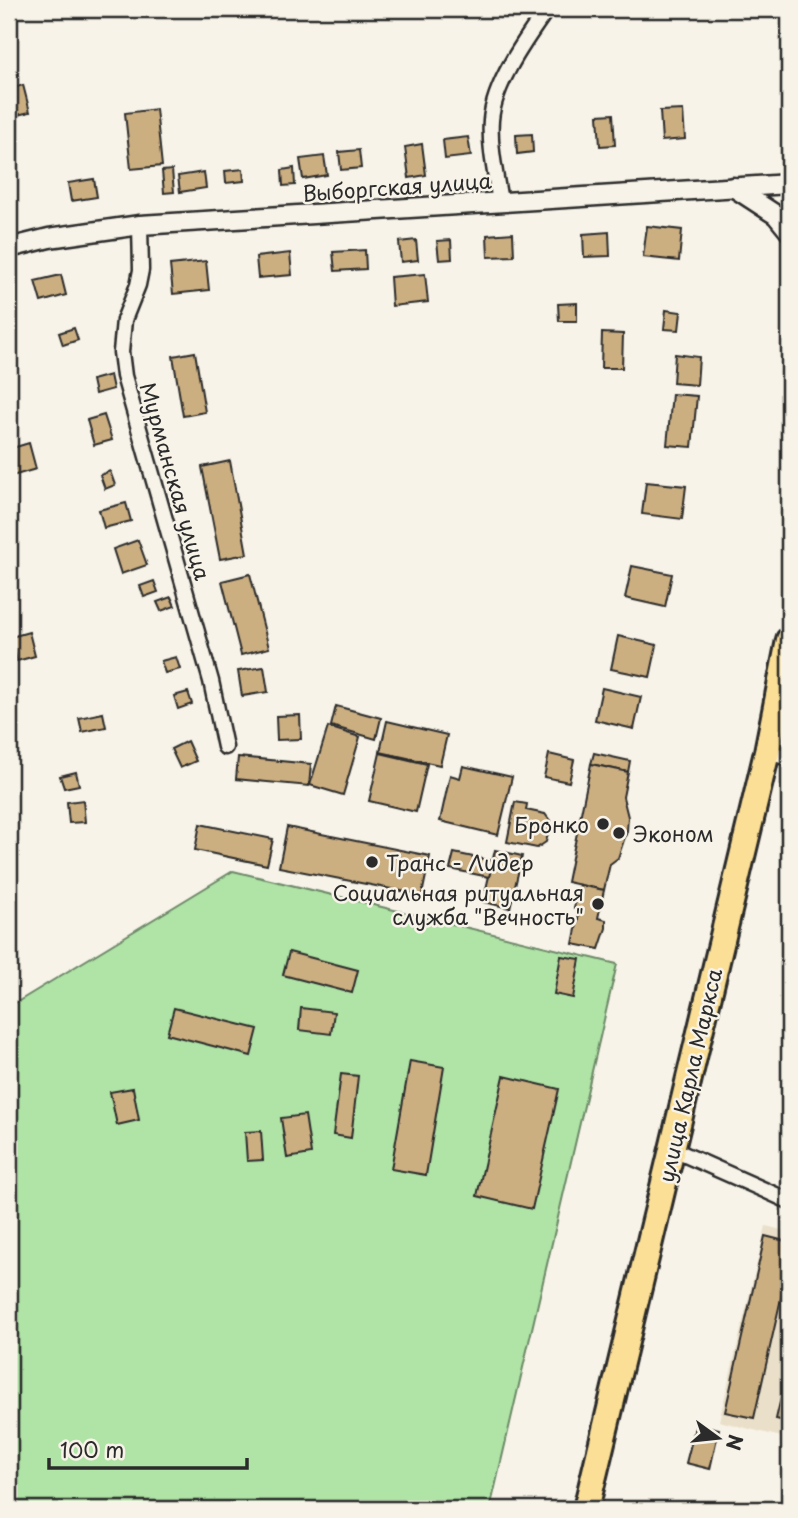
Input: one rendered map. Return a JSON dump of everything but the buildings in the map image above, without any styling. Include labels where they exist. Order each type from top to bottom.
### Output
[{"type":"highway","name":"улица Карла Маркса","points":[[586,1509],[672,1149],[778,755],[789,640]]},
{"type":"street","points":[[500,202],[491,121],[495,102],[522,47],[547,9]]},
{"type":"street","name":"Выборгская улица","points":[[9,248],[49,238],[140,225],[789,184]]},
{"type":"street","points":[[733,187],[776,215],[789,231]]},
{"type":"street","name":"Мурманская улица","points":[[140,225],[141,270],[124,320],[121,352],[124,376],[211,681],[225,747]]},
{"type":"street","points":[[672,1149],[789,1200]]},
{"type":"shaded area","points":[[766,1226],[789,1232],[789,1439],[719,1421]]},
{"type":"green space","points":[[233,871],[617,964],[490,1509],[9,1509],[9,1007]]},
{"type":"place","name":"Бронко","points":[[603,824]]},
{"type":"place","name":"Эконом","points":[[619,833]]},
{"type":"place","name":"Транс - Лидер","points":[[372,862]]},
{"type":"place","name":"Социальная ритуальная служба \"Вечность\"","points":[[598,904]]}]
